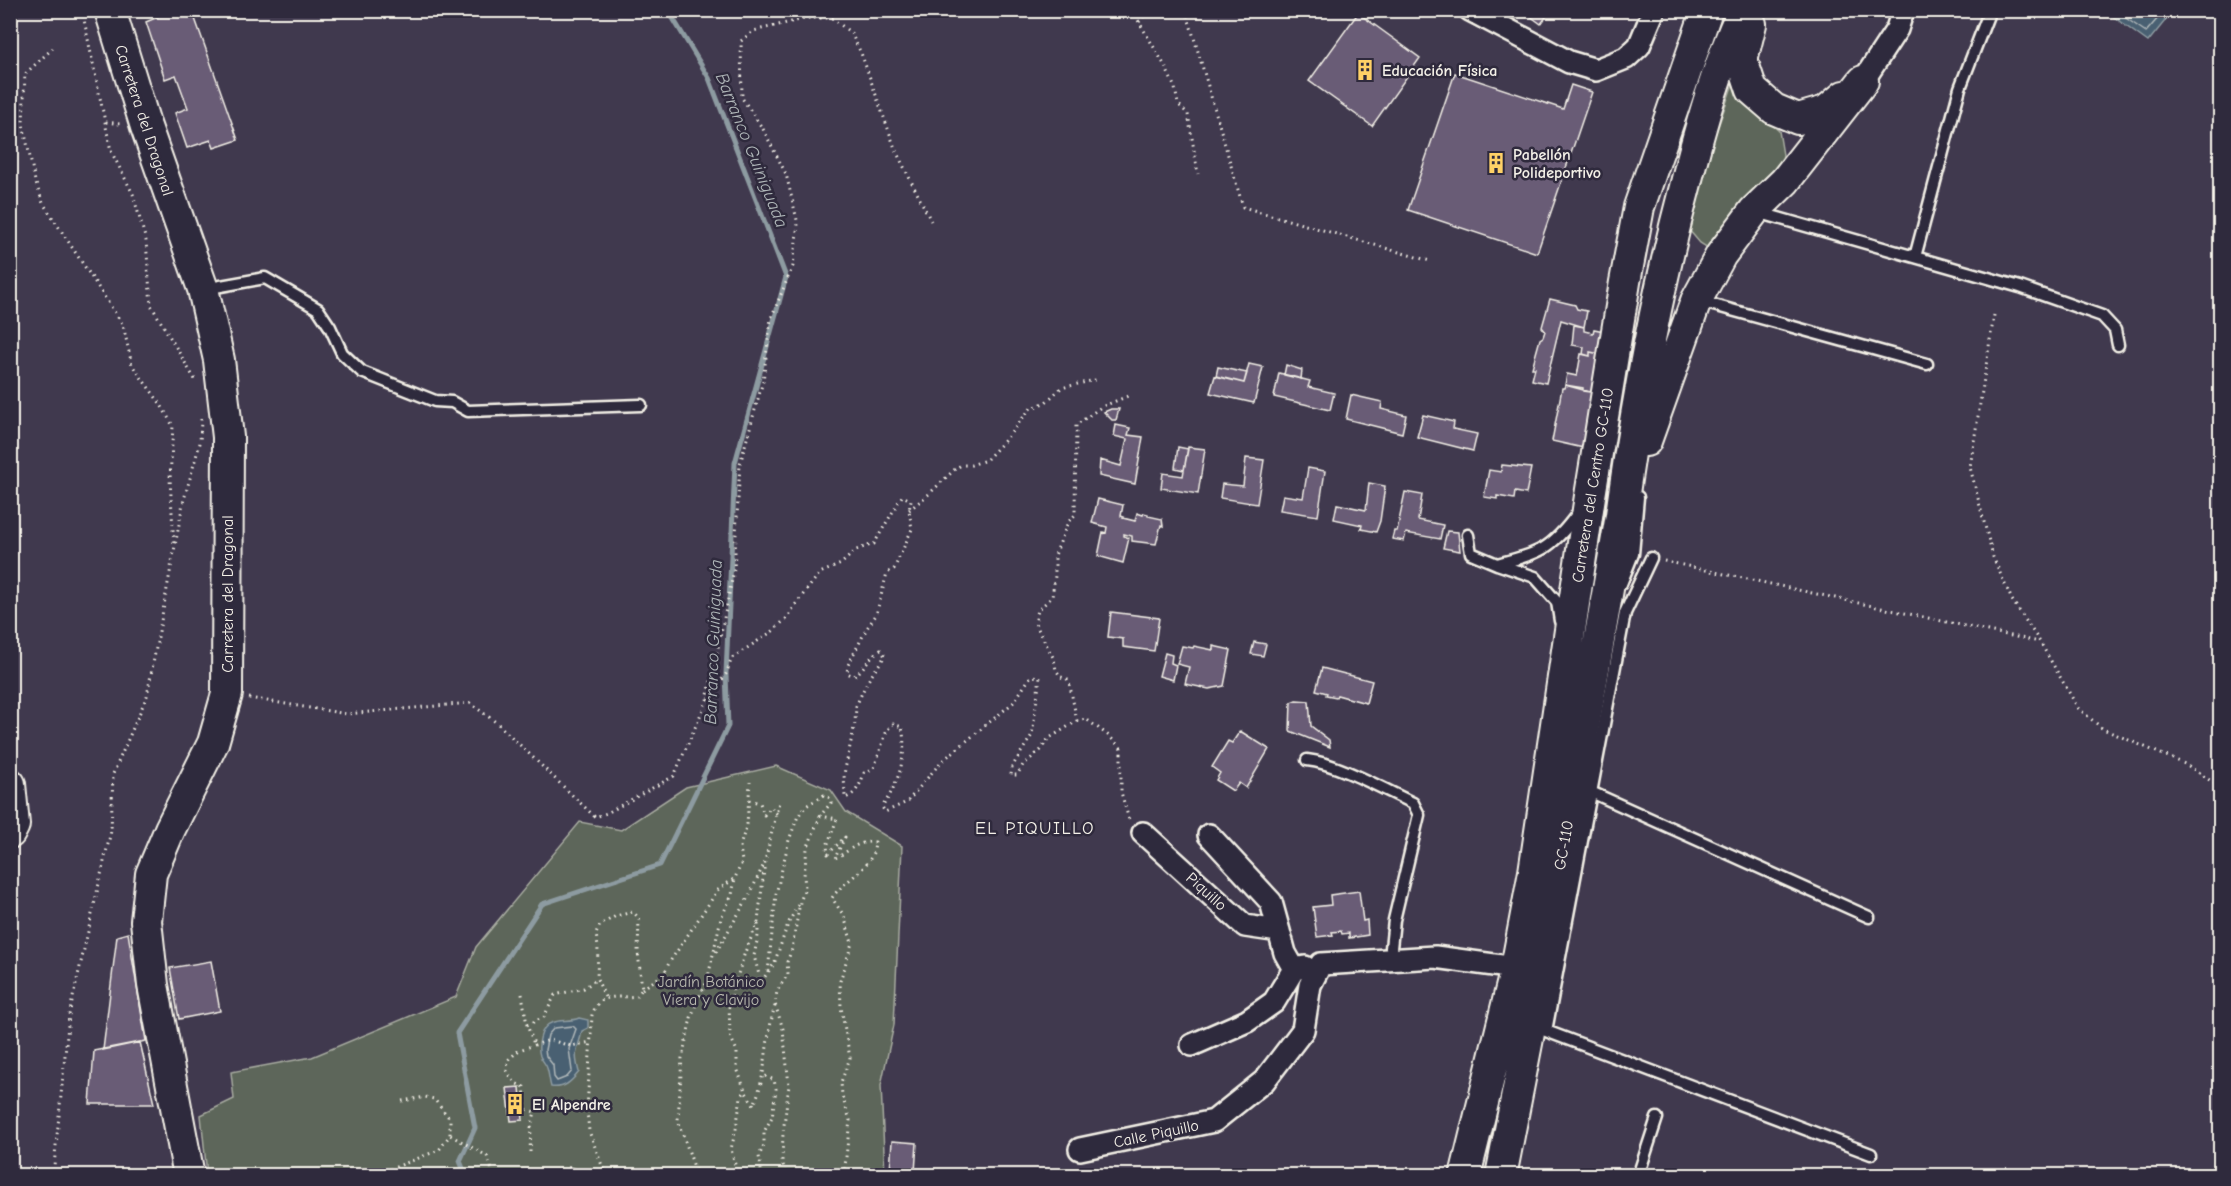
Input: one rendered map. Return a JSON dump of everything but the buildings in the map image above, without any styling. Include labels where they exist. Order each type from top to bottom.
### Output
[{"type":"main road","name":"Carretera del Dragonal","points":[[110,10],[146,127],[203,289],[219,360],[228,437],[227,694],[213,742],[170,828],[151,874],[146,921],[153,985],[189,1176]]},
{"type":"main road","name":"Carretera del Centro GC-110","points":[[1516,968],[1534,872],[1565,657],[1625,282],[1640,207],[1707,10]]},
{"type":"main road","name":"Carretera del Centro GC-110","points":[[1621,515],[1631,440],[1673,234],[1703,116],[1727,43],[1743,10]]},
{"type":"main road","points":[[1755,10],[1742,60],[1752,90],[1774,110],[1790,132],[1794,154],[1785,181]]},
{"type":"main road","points":[[1621,515],[1696,301],[1721,255],[1754,211],[1785,181],[1863,81]]},
{"type":"main road","points":[[1774,110],[1798,119],[1826,111],[1863,81]]},
{"type":"main road","name":"GC-110","points":[[1501,1176],[1539,982],[1621,515]]},
{"type":"main road","points":[[10,784],[14,825],[10,833]]},
{"type":"main road","name":"GC-110","points":[[1466,1176],[1516,968]]},
{"type":"street","points":[[1470,10],[1569,62],[1596,70],[1626,58],[1639,46],[1654,10]]},
{"type":"street","points":[[1863,81],[1897,28],[1903,10]]},
{"type":"street","name":"Piquillo","points":[[1143,833],[1245,926],[1279,931]]},
{"type":"street","points":[[1209,835],[1271,902],[1284,953],[1294,969]]},
{"type":"street","points":[[1192,1045],[1247,1021],[1274,1002],[1294,969],[1321,964],[1435,957],[1516,968]]},
{"type":"street","name":"Calle Piquillo","points":[[1080,1149],[1214,1120],[1264,1081],[1303,1030],[1310,986],[1321,964]]},
{"type":"lane","points":[[1915,257],[1960,88],[1990,10]]},
{"type":"lane","points":[[1754,211],[2020,287],[2102,316],[2115,330],[2118,345]]},
{"type":"lane","points":[[203,289],[265,278],[318,309],[330,327],[342,353],[362,372],[435,401],[452,402],[468,411],[641,405]]},
{"type":"lane","points":[[1696,301],[1927,364]]},
{"type":"lane","points":[[1600,634],[1634,554],[1638,490]]},
{"type":"lane","points":[[1497,564],[1536,554],[1562,535],[1590,496]]},
{"type":"lane","points":[[1468,535],[1471,553],[1535,578],[1557,602],[1565,657]]},
{"type":"lane","points":[[1651,558],[1625,613],[1546,1031],[1871,1155]]},
{"type":"lane","points":[[1307,760],[1318,761],[1338,769],[1413,803],[1418,810],[1417,828],[1394,920],[1390,948],[1392,959]]},
{"type":"lane","points":[[1591,792],[1869,917]]},
{"type":"lane","points":[[1638,1176],[1657,1118]]},
{"type":"path","points":[[82,10],[111,151],[133,194],[146,240],[151,305],[202,392]]},
{"type":"path","points":[[1132,10],[1168,73],[1175,88],[1178,104],[1188,114],[1198,174]]},
{"type":"path","points":[[1139,22],[1149,10]]},
{"type":"path","points":[[1186,10],[1243,207],[1430,261]]},
{"type":"path","points":[[227,694],[347,714],[470,703],[497,723],[595,817],[607,813],[674,776],[707,700],[734,570],[740,464],[763,381],[771,318],[793,266],[798,224],[786,174],[763,129],[742,98],[741,41],[753,31],[808,18],[832,18],[851,33],[861,53],[896,151],[931,221]]},
{"type":"path","points":[[53,48],[25,74],[23,124],[35,181],[43,204],[123,325],[132,366],[160,403],[173,426],[170,479],[174,551]]},
{"type":"path","points":[[1994,315],[1970,467],[1993,557],[2012,600],[2040,642],[2078,708],[2103,729],[2187,765],[2220,787]]},
{"type":"path","points":[[909,510],[961,465],[971,465],[986,460],[1030,409],[1046,402],[1061,388],[1099,379]]},
{"type":"path","points":[[1077,721],[1070,686],[1056,670],[1054,659],[1035,623],[1038,610],[1052,597],[1055,555],[1068,522],[1075,515],[1076,425],[1101,406],[1128,396]]},
{"type":"path","points":[[53,1176],[69,1015],[111,831],[113,774],[147,696],[183,503],[200,443],[201,412]]},
{"type":"path","points":[[707,700],[726,674],[732,658],[773,631],[789,616],[820,573],[841,564],[856,549],[874,544],[902,496],[911,500],[909,510],[912,529],[894,569],[887,573],[876,615],[867,627],[848,666],[847,674],[854,676],[860,672],[874,653],[881,650],[885,656],[867,682],[856,706],[855,723],[844,774],[845,798],[851,796],[861,782],[864,773],[874,768],[887,730],[893,724],[902,727],[905,750],[893,793],[882,807],[885,812],[907,802],[940,762],[1014,702],[1031,676],[1040,677],[1032,735],[1012,767],[1011,775],[1017,775],[1023,765],[1041,750],[1048,739],[1077,721],[1086,719],[1121,748],[1120,792],[1133,828],[1143,833]]},
{"type":"path","points":[[1651,558],[2040,642]]},
{"type":"path","points":[[697,1176],[678,1120],[681,1058],[691,1018],[707,982],[721,918],[732,895],[735,878],[742,862],[740,846],[747,824],[750,782]]},
{"type":"path","points":[[768,972],[776,894],[789,840],[798,816],[806,806],[824,795],[830,798],[831,803],[820,816],[807,849],[805,888],[800,902],[788,924],[774,964],[768,972],[760,982],[754,956],[765,861],[779,802]]},
{"type":"path","points":[[748,800],[760,803],[764,814],[771,807],[777,814]]},
{"type":"path","points":[[820,816],[837,819],[827,846],[828,854],[845,837],[836,858],[848,849],[867,842],[875,842],[871,860],[832,898],[844,916],[852,943],[840,981],[841,1007],[850,1058],[842,1082],[842,1096],[850,1120],[844,1176]]},
{"type":"path","points":[[714,956],[750,894],[765,861]]},
{"type":"path","points":[[606,1176],[590,1131],[586,1111],[592,1015],[595,1005],[605,997],[637,996],[642,989],[664,974],[718,890],[735,878]]},
{"type":"path","points":[[758,922],[745,952],[729,1003],[730,1036],[737,1051],[737,1068],[754,1105],[762,1086],[770,1022],[777,991],[788,974],[787,962],[792,949],[800,902]]},
{"type":"path","points":[[605,997],[597,979],[596,934],[600,925],[616,916],[633,912],[639,918],[638,952],[642,989]]},
{"type":"path","points":[[527,1025],[544,1017],[555,995],[584,988],[597,979]]},
{"type":"path","points":[[522,994],[527,1025],[537,1044]]},
{"type":"path","points":[[775,1004],[783,1029],[789,1085],[782,1161],[786,1176]]},
{"type":"path","points":[[530,1152],[531,1128],[536,1112],[526,1109],[524,1087],[515,1083],[507,1071],[508,1060],[519,1050],[550,1040],[571,1046],[591,1042]]},
{"type":"path","points":[[762,1075],[774,1080],[776,1089],[772,1117],[764,1132],[764,1145],[759,1156],[762,1176]]},
{"type":"path","points":[[738,1176],[731,1149],[741,1097],[746,1091]]},
{"type":"path","points":[[373,1176],[439,1150],[452,1136],[450,1119],[434,1100],[426,1097],[402,1101]]},
{"type":"path","points":[[452,1136],[487,1156],[494,1176]]},
{"type":"green space","points":[[1736,75],[1761,115],[1779,131],[1783,155],[1780,169],[1708,248],[1700,243],[1689,230],[1705,164]]},
{"type":"green space","name":"Jardín Botánico Viera y Clavijo","points":[[776,766],[831,790],[846,812],[902,846],[894,1025],[881,1085],[885,1175],[207,1175],[201,1115],[234,1099],[231,1072],[312,1057],[456,997],[476,947],[580,822],[621,830],[686,787]]},
{"type":"water","points":[[2104,10],[2173,10],[2173,11],[2148,42]]},
{"type":"water","points":[[579,1018],[588,1020],[588,1028],[582,1031],[577,1050],[576,1059],[579,1072],[567,1084],[551,1087],[547,1068],[539,1052],[542,1033],[551,1023]]},
{"type":"waterway","name":"Barranco Guiniguada","points":[[466,1176],[460,1161],[475,1128],[457,1033],[542,904],[660,865],[728,726],[726,674],[735,463],[786,277],[709,78],[668,10]]},
{"type":"place","name":"Educación Física","points":[[1365,70]]},
{"type":"place","name":"Pabellón Polideportivo","points":[[1496,163]]},
{"type":"place","name":"El Alpendre","points":[[515,1104]]},
{"type":"district","name":"EL PIQUILLO","points":[[1035,828]]}]
